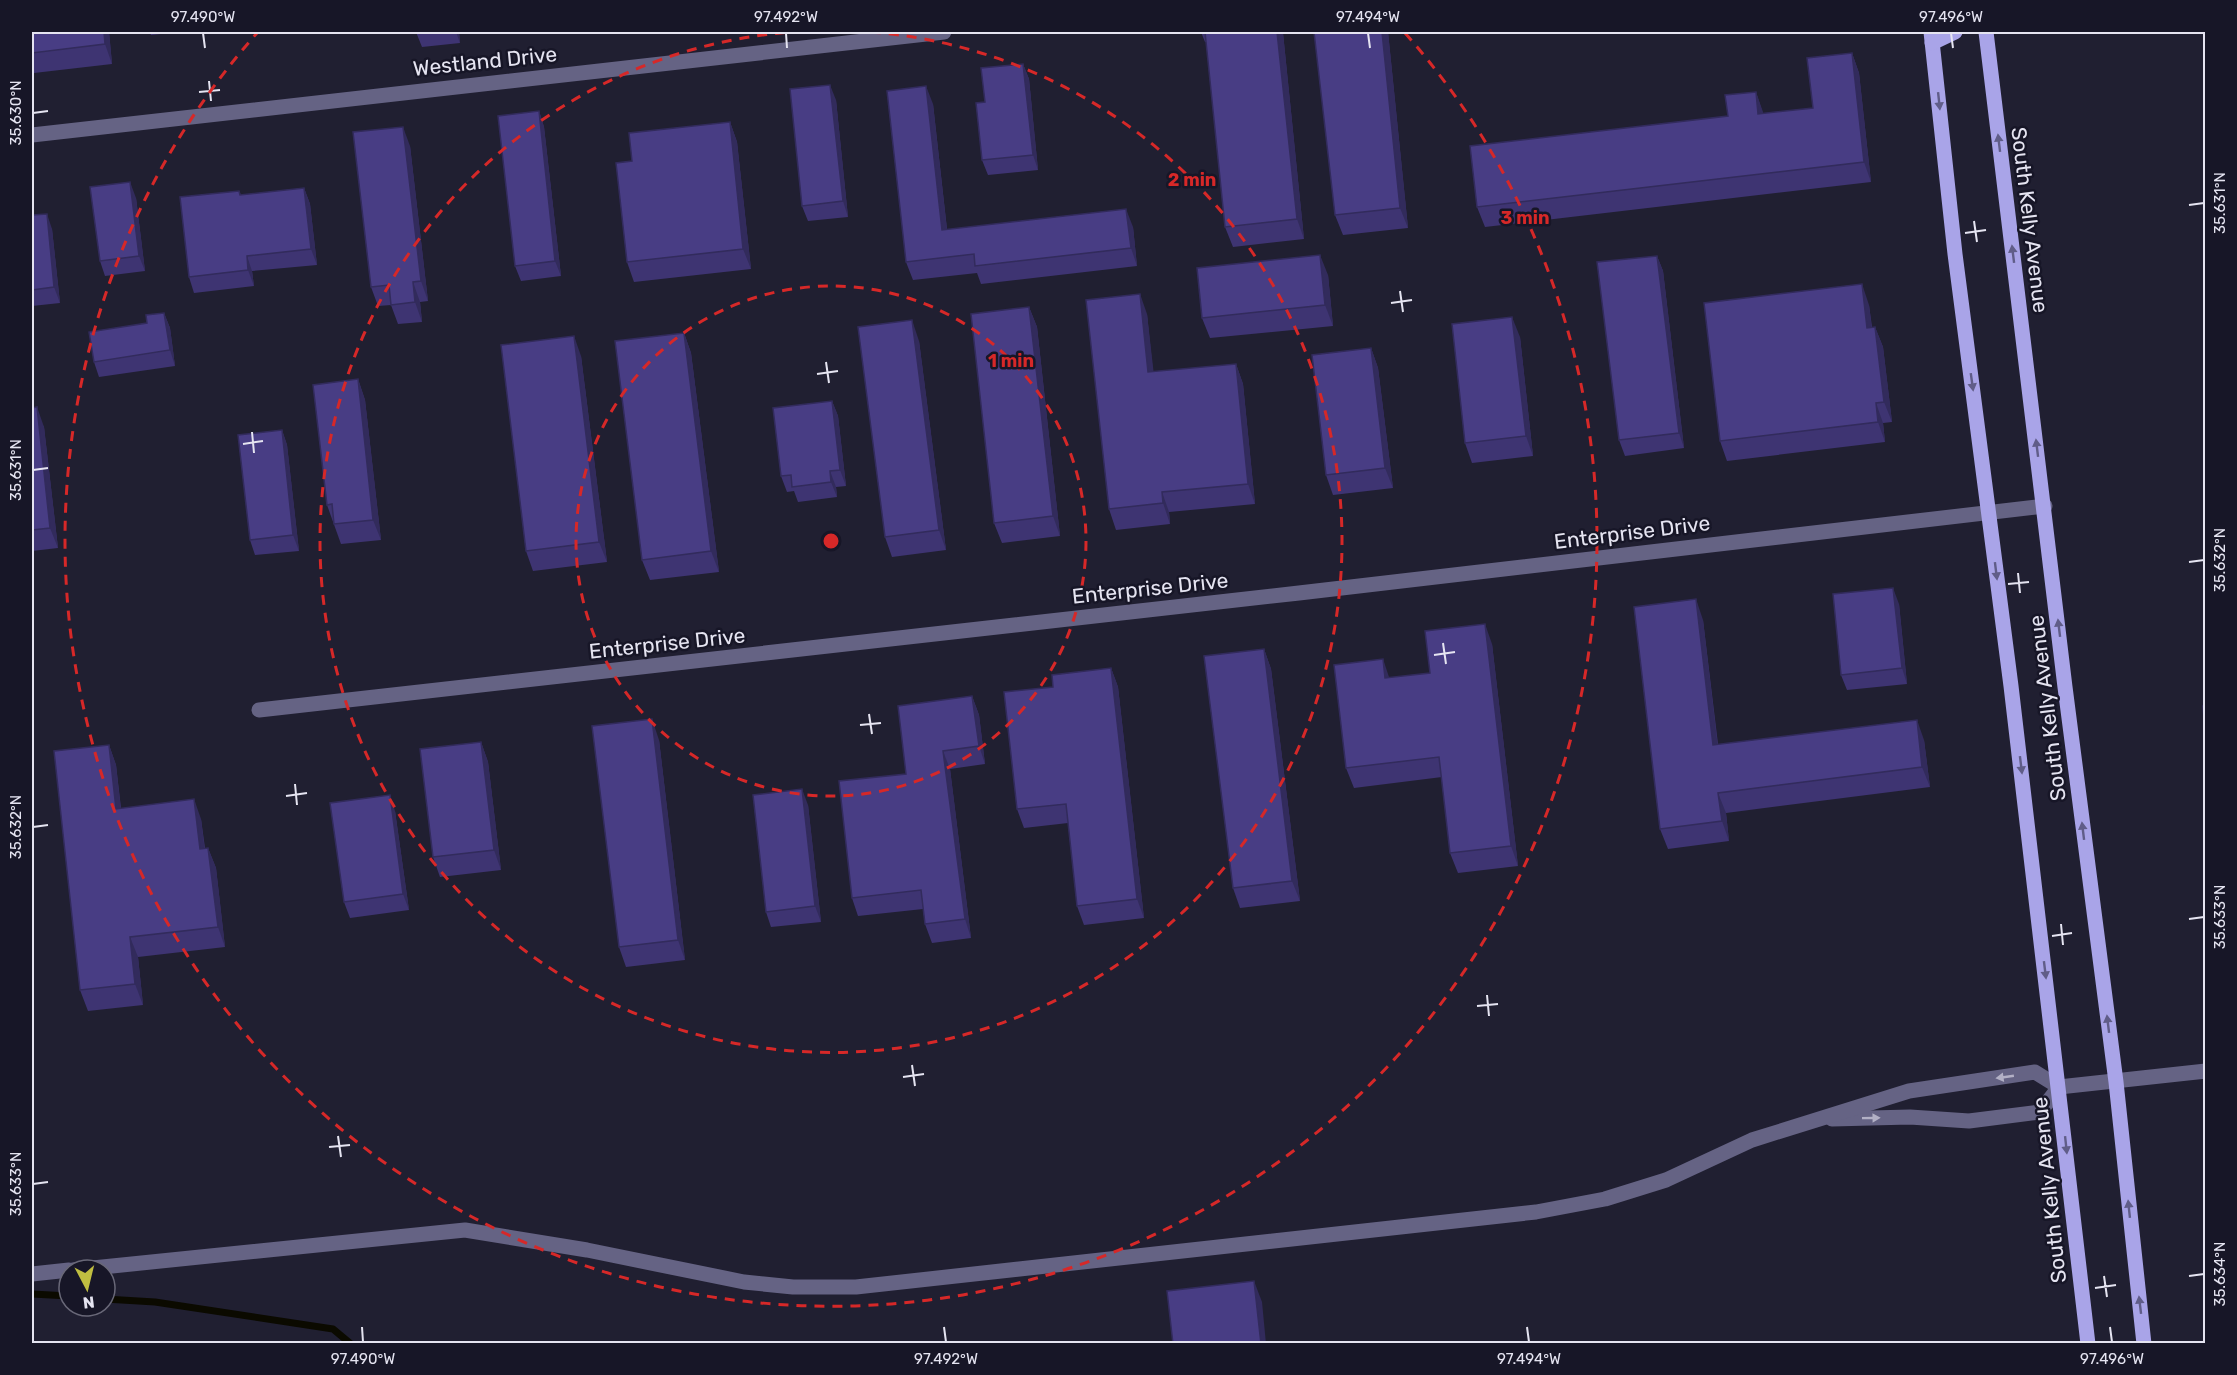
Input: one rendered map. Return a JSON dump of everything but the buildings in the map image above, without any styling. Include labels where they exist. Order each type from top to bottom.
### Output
[{"type":"main road","points":[[1932,37],[1955,32]]},
{"type":"main road","name":"South Kelly Avenue","points":[[1986,32],[2045,506],[2065,687],[2116,1082],[2144,1344]]},
{"type":"main road","name":"South Kelly Avenue","points":[[1932,37],[1957,266],[2059,1087],[2088,1344]]},
{"type":"street","name":"Westland Drive","points":[[32,135],[944,32]]},
{"type":"street","name":"Enterprise Drive","points":[[259,710],[2045,506]]},
{"type":"street","points":[[117,1265],[465,1230],[566,1246],[744,1282],[793,1287],[856,1287],[1536,1212],[1605,1198],[1666,1180],[1752,1140],[1909,1091],[2035,1072],[2059,1087],[2205,1071]]},
{"type":"street","points":[[1813,1120],[1910,1118],[1969,1121],[2040,1112],[2059,1087]]},
{"type":"street","points":[[32,1274],[57,1271]]},
{"type":"waterway","points":[[32,1294],[57,1295]]},
{"type":"waterway","points":[[117,1300],[155,1302],[333,1329],[351,1344]]}]
